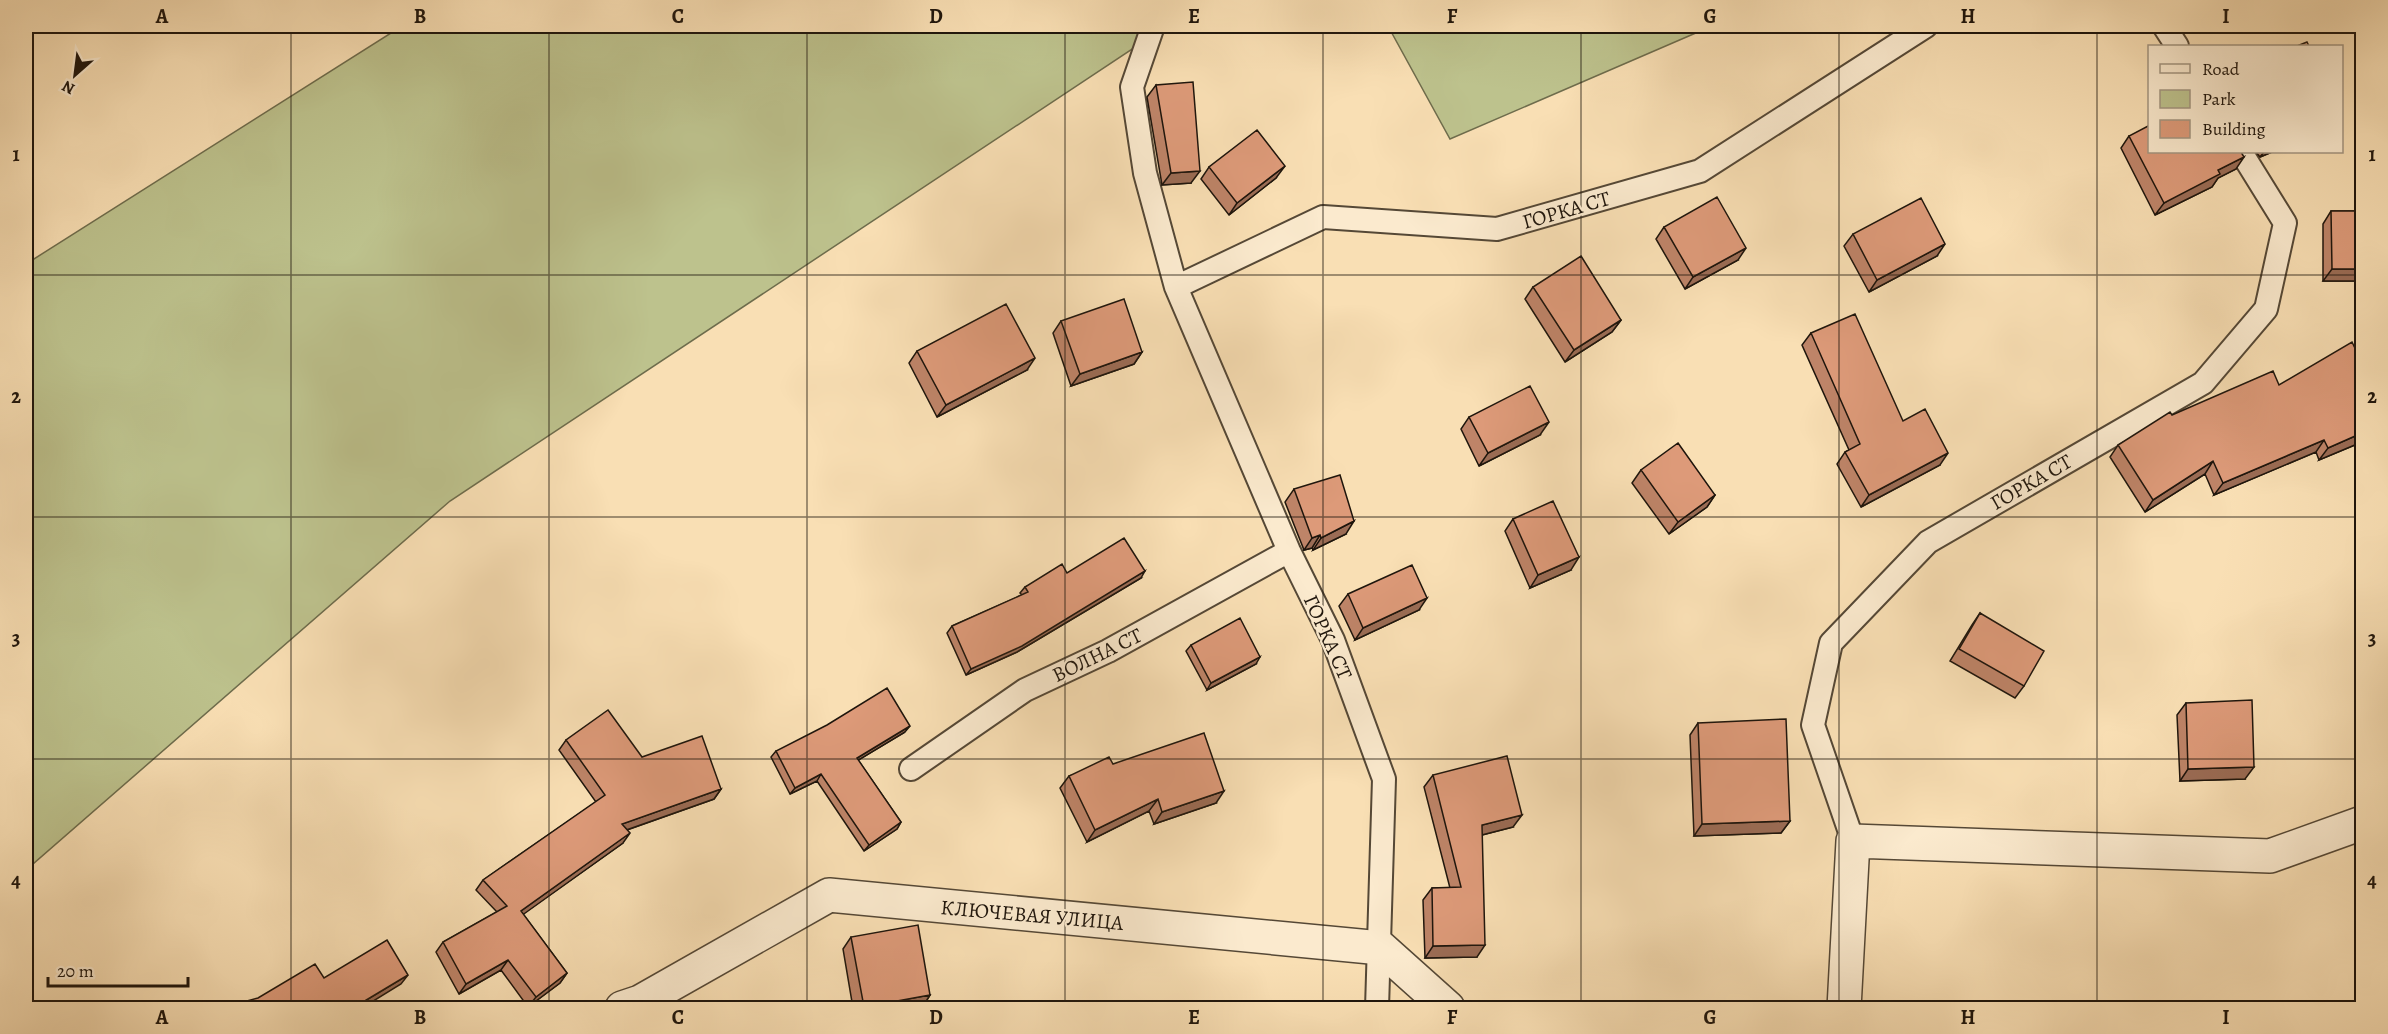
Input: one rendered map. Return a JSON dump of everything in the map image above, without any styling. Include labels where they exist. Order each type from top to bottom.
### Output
[{"type":"street","points":[[1853,841],[2270,856],[2362,823]]},
{"type":"street","name":"ГОРКА СТ","points":[[1844,1008],[1853,841]]},
{"type":"street","name":"КЛЮЧЕВАЯ УЛИЦА","points":[[622,1008],[640,1002],[828,895],[1381,948]]},
{"type":"street","points":[[1381,948],[1448,1008]]},
{"type":"lane","name":"ГОРКА СТ","points":[[1153,26],[1132,87],[1145,173],[1176,287],[1289,551],[1333,640],[1384,779],[1381,948],[1377,1008]]},
{"type":"lane","name":"ГОРКА СТ","points":[[1176,287],[1323,217],[1497,230],[1700,171],[1926,26]]},
{"type":"lane","points":[[2164,26],[2175,45]]},
{"type":"lane","name":"ГОРКА СТ","points":[[1853,841],[1813,725],[1831,643],[1928,542],[2203,382],[2266,309],[2284,223],[2242,153]]},
{"type":"lane","name":"ВОЛНА СТ","points":[[911,770],[1025,690],[1108,651],[1289,551]]},
{"type":"green space","points":[[402,26],[1167,26],[450,501],[26,870],[26,264]]},
{"type":"green space","points":[[1388,26],[1712,26],[1450,139]]},
{"type":"building","points":[[1193,82],[1200,171],[1171,173],[1156,85]]},
{"type":"building","points":[[2148,126],[2148,153],[2242,153],[2244,157],[2218,170],[2220,174],[2164,203],[2129,136]]},
{"type":"building","points":[[1257,130],[1285,166],[1237,203],[1209,167]]},
{"type":"building","points":[[1717,197],[1746,248],[1693,277],[1664,227]]},
{"type":"building","points":[[1921,198],[1945,244],[1877,280],[1853,234]]},
{"type":"building","points":[[2331,211],[2362,211],[2362,269],[2332,269]]},
{"type":"building","points":[[1581,256],[1621,320],[1574,350],[1533,287]]},
{"type":"building","points":[[1124,299],[1142,352],[1080,374],[1061,321]]},
{"type":"building","points":[[1006,304],[1035,358],[946,405],[917,351]]},
{"type":"building","points":[[1855,314],[1903,421],[1925,409],[1948,453],[1869,495],[1845,452],[1860,444],[1811,333]]},
{"type":"building","points":[[2352,342],[2362,363],[2362,433],[2328,448],[2324,440],[2223,483],[2213,461],[2153,500],[2118,445],[2170,412],[2172,415],[2273,371],[2279,385]]},
{"type":"building","points":[[1530,386],[1549,422],[1488,453],[1469,417]]},
{"type":"building","points":[[1678,443],[1715,495],[1678,522],[1641,470]]},
{"type":"building","points":[[1340,475],[1354,521],[1321,538],[1320,535],[1312,538],[1294,489]]},
{"type":"building","points":[[1553,501],[1579,557],[1538,575],[1513,519]]},
{"type":"building","points":[[1124,538],[1145,571],[1022,646],[971,669],[952,626],[1028,592],[1025,587],[1062,564],[1067,573]]},
{"type":"building","points":[[1412,565],[1427,598],[1363,628],[1348,594]]},
{"type":"building","points":[[1980,613],[2044,651],[2024,686],[1959,649]]},
{"type":"building","points":[[1240,618],[1260,657],[1211,683],[1191,645]]},
{"type":"building","points":[[887,688],[910,726],[857,758],[901,822],[869,845],[821,774],[795,788],[776,751],[827,725]]},
{"type":"building","points":[[2252,700],[2254,767],[2188,769],[2186,703]]},
{"type":"building","points":[[608,710],[642,757],[702,736],[721,789],[622,824],[630,833],[521,911],[567,973],[536,997],[508,960],[466,984],[443,942],[507,906],[483,880],[605,795],[566,740]]},
{"type":"building","points":[[1786,719],[1790,821],[1702,824],[1698,723]]},
{"type":"building","points":[[1204,733],[1224,791],[1162,812],[1158,799],[1095,830],[1069,776],[1109,757],[1113,764]]},
{"type":"building","points":[[1507,756],[1522,815],[1482,825],[1485,945],[1433,946],[1432,888],[1461,887],[1433,775]]},
{"type":"building","points":[[918,925],[930,995],[864,1007],[851,937]]},
{"type":"building","points":[[387,940],[408,975],[353,1008],[221,1008],[258,998],[315,964],[324,978]]},
{"type":"building","points":[[1978,1004],[1990,1008],[1977,1008]]}]
